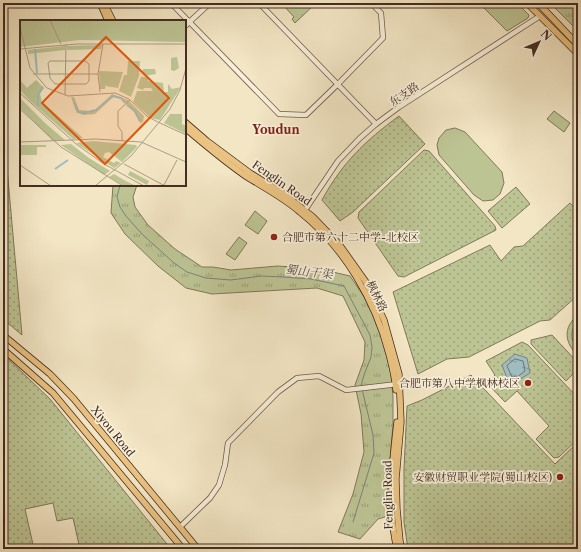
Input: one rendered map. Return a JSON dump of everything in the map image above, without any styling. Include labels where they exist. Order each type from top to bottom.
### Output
[{"type":"main road","points":[[100,3],[108,20]]},
{"type":"main road","points":[[104,3],[112,20]]},
{"type":"main road","points":[[527,3],[578,54]]},
{"type":"main road","points":[[538,3],[578,44]]},
{"type":"main road","name":"Fenglin Road","points":[[186,123],[250,174],[284,194],[303,212]]},
{"type":"main road","name":"枫林路","points":[[186,129],[233,167],[303,212],[326,236],[348,264],[365,291],[384,334],[397,384],[397,418],[391,482],[393,520],[397,549]]},
{"type":"main road","name":"Xiyou Road","points":[[3,335],[50,374],[74,399],[198,549]]},
{"type":"main road","name":"Xiyou Road","points":[[3,349],[53,393],[184,549]]},
{"type":"main road","name":"Fenglin Road","points":[[397,384],[401,422],[396,479],[396,509],[402,549]]},
{"type":"street","points":[[171,3],[184,20]]},
{"type":"street","points":[[210,3],[187,24],[279,114],[306,115],[383,38],[381,13],[371,3]]},
{"type":"street","points":[[259,3],[376,124]]},
{"type":"street","name":"东支路","points":[[303,212],[338,161],[376,124],[399,107],[540,16]]},
{"type":"street","points":[[180,526],[210,498],[219,485],[225,465],[228,443],[278,392],[297,378],[319,376],[346,390],[397,384]]},
{"type":"green space","points":[[285,3],[316,3],[295,23],[292,19],[294,17],[284,6]]},
{"type":"green space","points":[[479,3],[517,3],[529,15],[528,18],[507,31]]},
{"type":"green space","points":[[550,3],[578,3],[578,31]]},
{"type":"green space","points":[[3,44],[7,168],[22,335],[3,319]]},
{"type":"green space","points":[[554,111],[570,123],[564,132],[547,119]]},
{"type":"green space","points":[[399,116],[425,144],[353,212],[340,221],[322,200],[338,175],[355,154],[375,134]]},
{"type":"green space","points":[[455,128],[465,132],[502,172],[504,183],[500,194],[493,200],[483,201],[474,195],[439,155],[437,145],[439,138],[446,130]]},
{"type":"green space","points":[[424,150],[429,151],[495,226],[496,230],[404,277],[398,276],[358,218],[359,212]]},
{"type":"green space","points":[[113,186],[137,186],[133,197],[135,207],[148,225],[175,249],[202,267],[231,270],[278,266],[320,269],[350,276],[367,301],[382,336],[391,375],[393,425],[388,481],[388,516],[378,519],[360,539],[338,532],[353,494],[364,452],[361,414],[355,385],[364,360],[365,342],[343,296],[317,288],[212,294],[186,288],[158,266],[125,234],[111,213]]},
{"type":"green space","points":[[516,187],[530,204],[502,228],[488,211]]},
{"type":"green space","points":[[570,203],[578,212],[578,295],[550,320],[540,321],[469,357],[447,359],[418,374],[393,292],[490,245],[501,261],[514,247],[523,246]]},
{"type":"green space","points":[[255,211],[267,221],[258,234],[245,225]]},
{"type":"green space","points":[[239,237],[247,243],[235,260],[226,254]]},
{"type":"green space","points":[[578,315],[572,331],[572,336],[578,350],[578,356],[570,346],[567,336],[569,325]]},
{"type":"green space","points":[[552,335],[578,363],[578,369],[566,381],[531,344],[531,340]]},
{"type":"green space","points":[[522,342],[528,345],[578,398],[578,439],[559,457],[554,458],[536,439],[549,426],[517,391],[505,402],[487,383],[495,375],[486,361]]},
{"type":"green space","points":[[3,354],[50,399],[171,549],[80,549],[73,518],[57,521],[53,503],[25,509],[34,549],[4,549]]},
{"type":"green space","points":[[471,375],[555,464],[578,442],[578,511],[573,516],[575,518],[578,515],[578,549],[408,549],[404,522],[404,469],[407,406]]},
{"type":"water","points":[[515,354],[527,358],[530,373],[517,381],[508,381],[502,365]]},
{"type":"waterway","name":"蜀山干渠","points":[[120,186],[117,197],[120,207],[126,216],[142,234],[174,263],[187,272],[206,278],[231,280],[261,276],[283,277],[311,279],[344,286],[370,335],[372,347],[371,357],[361,386]]},
{"type":"waterway","name":"蜀山干渠","points":[[353,522],[374,453],[373,435],[362,389]]},
{"type":"place","name":"合肥市第六十二中学-北校区","points":[[274,237]]},
{"type":"place","name":"合肥市第八中学枫林校区","points":[[528,383]]},
{"type":"place","name":"安徽财贸职业学院(蜀山校区)","points":[[560,477]]},
{"type":"district","name":"Youdun","points":[[276,130]]}]
